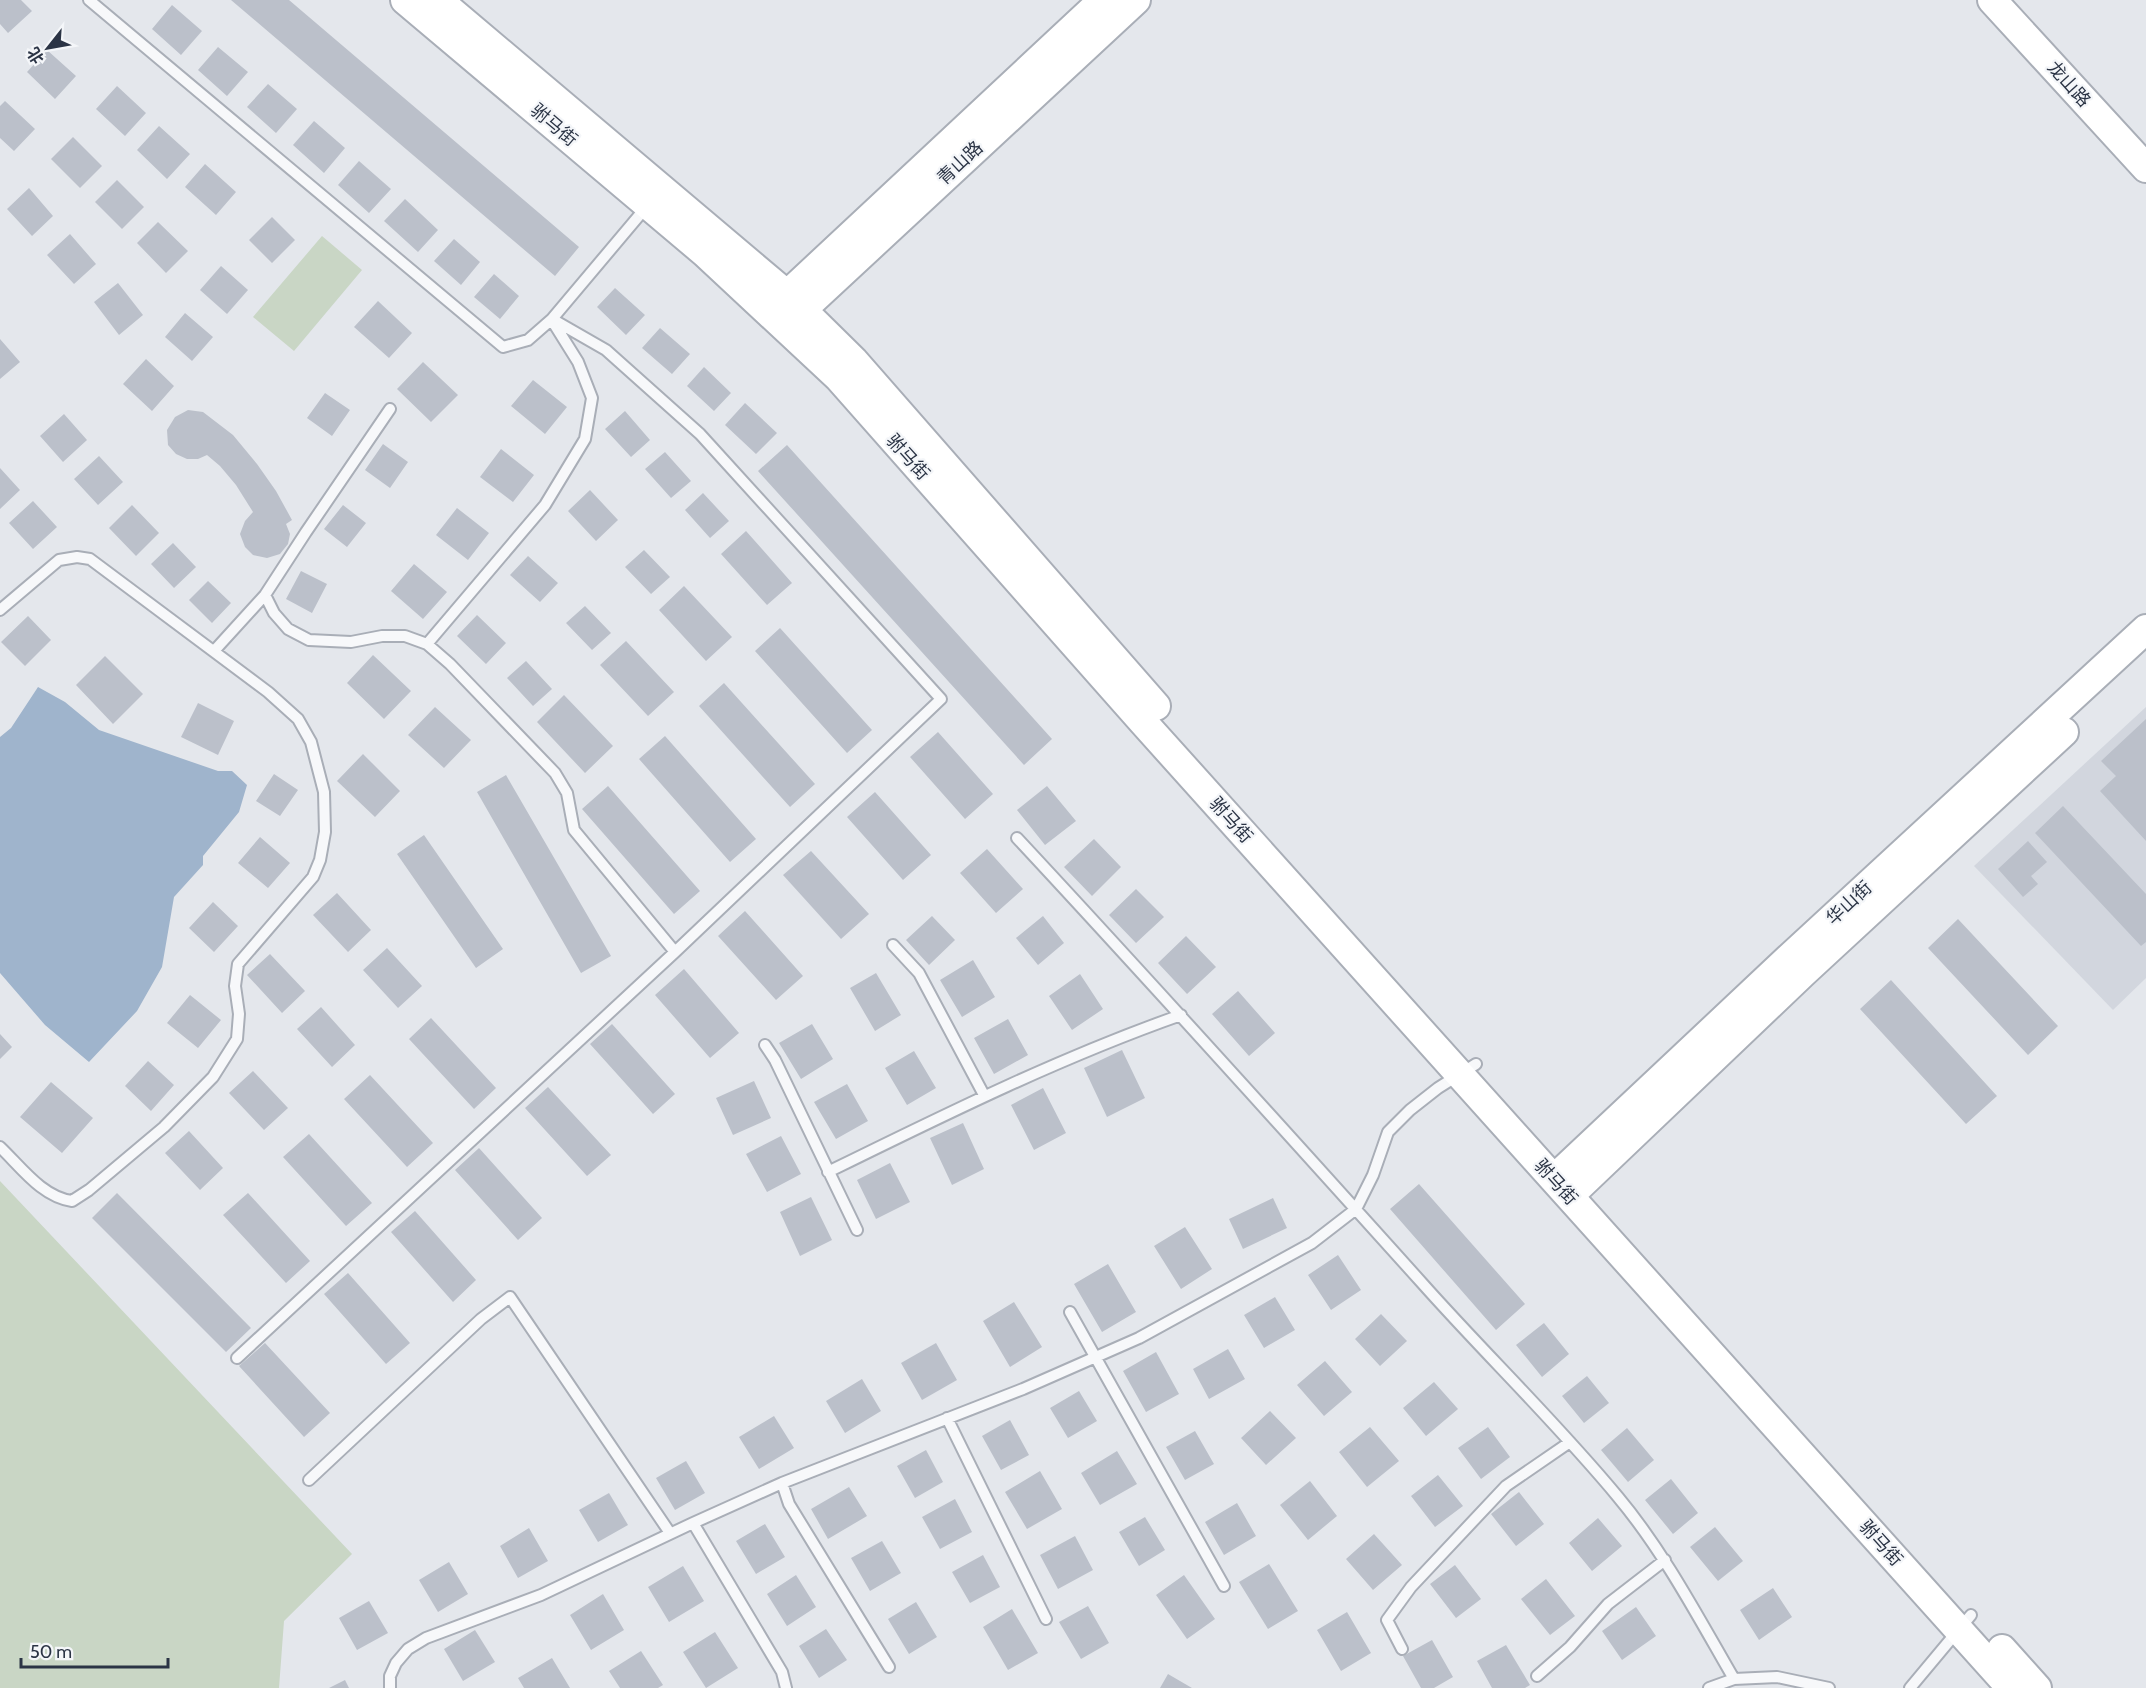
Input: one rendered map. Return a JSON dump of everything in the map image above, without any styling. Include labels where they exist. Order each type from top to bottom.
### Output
[{"type":"main road","name":"驸马街","points":[[405,0],[655,197]]},
{"type":"main road","name":"驸马街","points":[[438,0],[655,197],[785,311],[854,361],[1468,1069],[1965,1623],[2037,1688]]},
{"type":"main road","name":"青山路","points":[[785,311],[1103,0]]},
{"type":"main road","name":"青山路","points":[[785,311],[1136,0]]},
{"type":"main road","name":"龙山路","points":[[1992,0],[2146,168]]},
{"type":"main road","name":"华山街","points":[[1568,1181],[1797,951],[2146,629]]},
{"type":"main road","name":"华山街","points":[[1568,1181],[1803,973],[2146,656]]},
{"type":"main road","name":"驸马街","points":[[1965,1623],[2011,1688]]},
{"type":"lane","points":[[89,0],[502,347],[528,340],[552,319],[655,197]]},
{"type":"lane","points":[[427,644],[545,505],[585,439],[592,398],[578,362],[552,319]]},
{"type":"lane","points":[[237,1358],[675,952],[941,699],[700,434],[606,350],[552,319]]},
{"type":"lane","points":[[214,651],[265,595],[390,409]]},
{"type":"lane","points":[[0,610],[59,560],[77,557],[90,559],[268,692],[298,719],[311,742],[324,792],[325,832],[320,860],[313,877],[238,964],[235,987],[239,1014],[237,1039],[213,1077],[164,1127],[89,1190],[72,1201],[59,1199],[38,1185],[0,1147]]},
{"type":"lane","points":[[265,595],[274,613],[288,629],[309,640],[351,642],[382,636],[405,636],[427,644],[450,664],[555,774],[567,794],[574,830],[675,952]]},
{"type":"lane","points":[[1017,838],[1181,1015],[1458,1324],[1570,1442],[1619,1498],[1665,1560],[1734,1679]]},
{"type":"lane","points":[[893,945],[919,973],[984,1095]]},
{"type":"lane","points":[[828,1172],[984,1095],[1125,1035],[1181,1015]]},
{"type":"lane","points":[[765,1045],[775,1060],[857,1230]]},
{"type":"lane","points":[[390,1688],[390,1676],[396,1664],[408,1649],[426,1638],[541,1595],[693,1522],[782,1483],[1023,1389],[1139,1338],[1312,1243],[1356,1209],[1373,1175],[1388,1132],[1410,1110],[1468,1069]]},
{"type":"lane","points":[[309,1480],[481,1319],[510,1297],[670,1533]]},
{"type":"lane","points":[[1070,1312],[1224,1586]]},
{"type":"lane","points":[[947,1418],[1046,1619]]},
{"type":"lane","points":[[1402,1648],[1387,1620],[1411,1587],[1506,1486],[1570,1442]]},
{"type":"lane","points":[[782,1483],[789,1504],[889,1667]]},
{"type":"lane","points":[[693,1522],[782,1672],[786,1688]]},
{"type":"lane","points":[[1537,1676],[1570,1647],[1608,1604],[1665,1560]]},
{"type":"lane","points":[[1910,1688],[1965,1623]]},
{"type":"lane","points":[[1709,1688],[1734,1679],[1777,1677],[1829,1688]]},
{"type":"shaded area","points":[[2146,707],[2146,978],[2113,1010],[1974,866]]},
{"type":"green space","points":[[322,236],[362,270],[294,351],[253,317]]},
{"type":"green space","points":[[0,1181],[352,1554],[284,1621],[279,1688],[0,1688]]},
{"type":"water","points":[[38,687],[65,702],[99,730],[218,771],[232,771],[247,785],[239,812],[203,856],[203,865],[174,897],[162,967],[137,1011],[89,1062],[45,1025],[0,973],[0,737],[11,728]]},
{"type":"building","points":[[0,0],[21,0],[32,11],[8,33],[0,24]]},
{"type":"building","points":[[231,0],[289,0],[579,247],[555,276]]},
{"type":"building","points":[[172,5],[202,31],[181,55],[152,29]]},
{"type":"building","points":[[218,47],[248,72],[227,96],[198,70]]},
{"type":"building","points":[[47,50],[76,76],[55,99],[27,72]]},
{"type":"building","points":[[268,84],[297,109],[276,133],[247,107]]},
{"type":"building","points":[[117,86],[146,113],[125,136],[96,109]]},
{"type":"building","points":[[5,101],[35,129],[14,151],[0,138],[0,106]]},
{"type":"building","points":[[314,121],[345,148],[324,173],[293,145]]},
{"type":"building","points":[[159,126],[190,154],[167,179],[137,150]]},
{"type":"building","points":[[73,137],[102,166],[80,188],[51,159]]},
{"type":"building","points":[[359,161],[391,189],[369,213],[338,185]]},
{"type":"building","points":[[205,164],[236,192],[216,215],[185,187]]},
{"type":"building","points":[[117,180],[144,207],[122,229],[95,202]]},
{"type":"building","points":[[29,188],[53,216],[32,236],[7,209]]},
{"type":"building","points":[[405,199],[438,230],[418,252],[384,221]]},
{"type":"building","points":[[272,217],[295,240],[272,263],[249,240]]},
{"type":"building","points":[[158,222],[188,251],[166,273],[137,243]]},
{"type":"building","points":[[70,234],[96,264],[74,284],[47,255]]},
{"type":"building","points":[[454,239],[480,262],[461,285],[434,261]]},
{"type":"building","points":[[221,266],[248,290],[227,314],[200,290]]},
{"type":"building","points":[[494,274],[519,296],[500,319],[474,297]]},
{"type":"building","points":[[118,283],[143,315],[119,335],[94,302]]},
{"type":"building","points":[[615,288],[645,315],[626,335],[597,307]]},
{"type":"building","points":[[378,301],[412,333],[389,358],[354,327]]},
{"type":"building","points":[[185,313],[213,337],[192,361],[165,337]]},
{"type":"building","points":[[660,328],[690,354],[672,374],[642,348]]},
{"type":"building","points":[[0,339],[20,362],[0,379]]},
{"type":"building","points":[[146,359],[174,386],[152,411],[123,384]]},
{"type":"building","points":[[423,362],[458,395],[431,422],[397,389]]},
{"type":"building","points":[[704,367],[731,393],[714,411],[687,386]]},
{"type":"building","points":[[533,380],[567,407],[545,434],[511,406]]},
{"type":"building","points":[[325,393],[350,410],[332,436],[307,418]]},
{"type":"building","points":[[745,403],[777,433],[756,454],[725,425]]},
{"type":"building","points":[[188,410],[203,412],[233,435],[276,491],[292,520],[286,524],[290,534],[288,544],[280,554],[267,558],[253,555],[245,547],[240,534],[245,521],[253,512],[236,485],[220,466],[207,455],[198,459],[187,459],[176,454],[168,445],[167,430],[175,417]]},
{"type":"building","points":[[625,411],[650,440],[631,457],[605,429]]},
{"type":"building","points":[[64,414],[87,440],[63,462],[40,436]]},
{"type":"building","points":[[383,444],[408,462],[390,488],[365,470]]},
{"type":"building","points":[[787,445],[1052,739],[1024,765],[758,471]]},
{"type":"building","points":[[501,449],[534,475],[513,502],[480,477]]},
{"type":"building","points":[[665,452],[691,481],[671,498],[645,469]]},
{"type":"building","points":[[99,456],[123,482],[98,505],[74,479]]},
{"type":"building","points":[[0,468],[20,490],[0,509]]},
{"type":"building","points":[[590,490],[618,520],[596,541],[568,511]]},
{"type":"building","points":[[703,493],[729,521],[710,538],[685,510]]},
{"type":"building","points":[[33,501],[57,527],[33,549],[9,523]]},
{"type":"building","points":[[132,505],[159,533],[136,556],[109,528]]},
{"type":"building","points":[[343,505],[366,523],[347,547],[324,529]]},
{"type":"building","points":[[457,508],[489,533],[468,560],[436,535]]},
{"type":"building","points":[[746,531],[792,583],[767,605],[721,554]]},
{"type":"building","points":[[173,543],[196,567],[174,588],[151,564]]},
{"type":"building","points":[[644,550],[670,577],[651,594],[625,567]]},
{"type":"building","points":[[528,556],[558,583],[540,602],[510,575]]},
{"type":"building","points":[[414,564],[447,592],[423,619],[391,591]]},
{"type":"building","points":[[301,571],[327,584],[312,613],[286,599]]},
{"type":"building","points":[[208,581],[231,603],[212,623],[189,600]]},
{"type":"building","points":[[684,586],[732,637],[706,661],[659,610]]},
{"type":"building","points":[[585,606],[611,633],[592,650],[566,623]]},
{"type":"building","points":[[477,615],[506,643],[486,664],[457,636]]},
{"type":"building","points":[[28,616],[51,640],[25,666],[1,642]]},
{"type":"building","points":[[780,628],[872,730],[847,753],[755,651]]},
{"type":"building","points":[[626,641],[674,692],[648,716],[600,665]]},
{"type":"building","points":[[373,655],[411,691],[384,719],[347,683]]},
{"type":"building","points":[[105,656],[143,694],[113,724],[76,685]]},
{"type":"building","points":[[526,661],[552,689],[533,706],[507,678]]},
{"type":"building","points":[[724,683],[815,784],[790,807],[699,706]]},
{"type":"building","points":[[564,695],[613,746],[585,773],[537,722]]},
{"type":"building","points":[[198,703],[234,721],[218,755],[181,737]]},
{"type":"building","points":[[435,707],[471,740],[444,768],[408,735]]},
{"type":"building","points":[[2146,719],[2146,841],[2100,791],[2116,776],[2101,761]]},
{"type":"building","points":[[938,732],[993,794],[965,819],[910,757]]},
{"type":"building","points":[[665,736],[756,839],[730,862],[639,759]]},
{"type":"building","points":[[363,754],[400,791],[375,817],[337,781]]},
{"type":"building","points":[[274,774],[298,790],[280,816],[256,801]]},
{"type":"building","points":[[506,775],[611,956],[581,973],[477,792]]},
{"type":"building","points":[[608,786],[700,891],[674,914],[582,809]]},
{"type":"building","points":[[1047,786],[1076,821],[1045,845],[1017,810]]},
{"type":"building","points":[[875,792],[931,855],[903,880],[847,817]]},
{"type":"building","points":[[2063,806],[2146,894],[2146,942],[2141,946],[2035,833]]},
{"type":"building","points":[[424,835],[503,949],[476,968],[397,854]]},
{"type":"building","points":[[260,837],[290,863],[268,888],[238,863]]},
{"type":"building","points":[[1094,839],[1121,867],[1092,896],[1064,867]]},
{"type":"building","points":[[2028,841],[2047,862],[2031,876],[2038,884],[2023,897],[1998,869]]},
{"type":"building","points":[[987,849],[1023,889],[996,913],[960,873]]},
{"type":"building","points":[[811,851],[869,914],[841,939],[783,875]]},
{"type":"building","points":[[1136,889],[1164,917],[1136,943],[1109,915]]},
{"type":"building","points":[[337,893],[371,930],[348,952],[313,915]]},
{"type":"building","points":[[213,902],[238,926],[214,952],[189,928]]},
{"type":"building","points":[[745,911],[803,976],[776,1000],[718,936]]},
{"type":"building","points":[[932,916],[955,940],[929,965],[906,940]]},
{"type":"building","points":[[1043,916],[1064,943],[1038,965],[1016,938]]},
{"type":"building","points":[[1958,919],[2058,1026],[2028,1055],[1928,948]]},
{"type":"building","points":[[1186,936],[1216,967],[1187,994],[1158,963]]},
{"type":"building","points":[[387,948],[422,986],[398,1008],[363,970]]},
{"type":"building","points":[[270,954],[305,991],[282,1013],[247,975]]},
{"type":"building","points":[[973,960],[995,997],[962,1017],[940,980]]},
{"type":"building","points":[[684,969],[739,1033],[710,1058],[655,995]]},
{"type":"building","points":[[876,973],[901,1015],[875,1031],[850,988]]},
{"type":"building","points":[[1080,974],[1103,1009],[1072,1030],[1049,996]]},
{"type":"building","points":[[1891,980],[1997,1096],[1966,1124],[1860,1009]]},
{"type":"building","points":[[1238,991],[1275,1033],[1249,1056],[1212,1014]]},
{"type":"building","points":[[190,995],[221,1020],[198,1048],[167,1023]]},
{"type":"building","points":[[321,1007],[355,1045],[332,1067],[297,1029]]},
{"type":"building","points":[[431,1018],[496,1088],[474,1109],[409,1039]]},
{"type":"building","points":[[1008,1019],[1028,1055],[994,1074],[974,1038]]},
{"type":"building","points":[[612,1024],[675,1094],[653,1114],[590,1044]]},
{"type":"building","points":[[812,1024],[833,1059],[801,1079],[779,1043]]},
{"type":"building","points":[[0,1034],[12,1047],[0,1059]]},
{"type":"building","points":[[1122,1050],[1145,1098],[1107,1117],[1084,1068]]},
{"type":"building","points":[[914,1051],[936,1088],[907,1105],[885,1068]]},
{"type":"building","points":[[148,1061],[174,1085],[151,1111],[125,1086]]},
{"type":"building","points":[[253,1071],[288,1108],[264,1130],[229,1093]]},
{"type":"building","points":[[370,1075],[433,1143],[407,1167],[344,1099]]},
{"type":"building","points":[[754,1081],[771,1118],[733,1135],[716,1098]]},
{"type":"building","points":[[51,1082],[93,1118],[62,1153],[20,1117]]},
{"type":"building","points":[[847,1084],[868,1121],[836,1139],[814,1102]]},
{"type":"building","points":[[548,1087],[611,1155],[587,1176],[525,1108]]},
{"type":"building","points":[[1043,1088],[1066,1133],[1034,1150],[1011,1105]]},
{"type":"building","points":[[963,1123],[984,1169],[952,1185],[930,1138]]},
{"type":"building","points":[[189,1131],[223,1168],[200,1190],[165,1153]]},
{"type":"building","points":[[309,1134],[372,1203],[346,1226],[283,1157]]},
{"type":"building","points":[[781,1136],[801,1174],[767,1192],[746,1154]]},
{"type":"building","points":[[479,1148],[542,1218],[518,1240],[455,1170]]},
{"type":"building","points":[[890,1163],[910,1202],[876,1219],[857,1180]]},
{"type":"building","points":[[1419,1184],[1525,1304],[1496,1330],[1390,1209]]},
{"type":"building","points":[[117,1193],[251,1328],[226,1352],[92,1218]]},
{"type":"building","points":[[248,1193],[310,1261],[286,1283],[223,1215]]},
{"type":"building","points":[[811,1197],[832,1240],[800,1256],[780,1212]]},
{"type":"building","points":[[1273,1198],[1287,1228],[1243,1249],[1229,1219]]},
{"type":"building","points":[[415,1211],[476,1280],[453,1302],[391,1232]]},
{"type":"building","points":[[1185,1227],[1212,1269],[1181,1289],[1154,1246]]},
{"type":"building","points":[[1338,1255],[1361,1290],[1331,1310],[1308,1275]]},
{"type":"building","points":[[1108,1264],[1136,1312],[1102,1332],[1074,1284]]},
{"type":"building","points":[[348,1273],[410,1343],[386,1364],[324,1294]]},
{"type":"building","points":[[1275,1297],[1295,1330],[1264,1348],[1244,1315]]},
{"type":"building","points":[[1014,1302],[1042,1347],[1010,1367],[983,1321]]},
{"type":"building","points":[[1381,1314],[1407,1341],[1380,1366],[1355,1339]]},
{"type":"building","points":[[1544,1323],[1569,1354],[1542,1377],[1516,1345]]},
{"type":"building","points":[[265,1343],[330,1413],[304,1437],[239,1366]]},
{"type":"building","points":[[936,1343],[957,1380],[922,1400],[901,1363]]},
{"type":"building","points":[[1228,1349],[1245,1379],[1209,1399],[1193,1369]]},
{"type":"building","points":[[1156,1352],[1179,1394],[1146,1412],[1123,1371]]},
{"type":"building","points":[[1325,1361],[1352,1392],[1324,1416],[1297,1385]]},
{"type":"building","points":[[1587,1376],[1609,1403],[1584,1423],[1562,1396]]},
{"type":"building","points":[[862,1379],[881,1411],[845,1433],[826,1401]]},
{"type":"building","points":[[1434,1382],[1458,1409],[1426,1436],[1403,1408]]},
{"type":"building","points":[[1079,1391],[1097,1421],[1068,1438],[1050,1408]]},
{"type":"building","points":[[1270,1411],[1296,1438],[1266,1465],[1241,1438]]},
{"type":"building","points":[[774,1416],[794,1448],[759,1469],[739,1437]]},
{"type":"building","points":[[1010,1420],[1029,1455],[1001,1470],[982,1436]]},
{"type":"building","points":[[1370,1427],[1399,1461],[1367,1487],[1339,1452]]},
{"type":"building","points":[[1488,1427],[1510,1457],[1481,1479],[1458,1448]]},
{"type":"building","points":[[1627,1428],[1654,1460],[1628,1482],[1601,1450]]},
{"type":"building","points":[[1195,1431],[1214,1464],[1185,1480],[1166,1447]]},
{"type":"building","points":[[926,1450],[943,1482],[915,1498],[897,1466]]},
{"type":"building","points":[[1117,1451],[1137,1484],[1100,1505],[1081,1473]]},
{"type":"building","points":[[686,1461],[705,1493],[675,1510],[656,1478]]},
{"type":"building","points":[[1040,1471],[1062,1509],[1027,1529],[1005,1492]]},
{"type":"building","points":[[1438,1475],[1463,1506],[1435,1527],[1411,1496]]},
{"type":"building","points":[[1671,1479],[1698,1513],[1673,1534],[1645,1500]]},
{"type":"building","points":[[1310,1481],[1337,1516],[1308,1540],[1280,1505]]},
{"type":"building","points":[[849,1487],[867,1516],[828,1539],[811,1509]]},
{"type":"building","points":[[1519,1492],[1544,1524],[1516,1546],[1491,1514]]},
{"type":"building","points":[[609,1493],[628,1525],[598,1542],[579,1510]]},
{"type":"building","points":[[955,1499],[972,1532],[940,1549],[922,1517]]},
{"type":"building","points":[[1237,1503],[1256,1536],[1224,1555],[1205,1522]]},
{"type":"building","points":[[1145,1517],[1165,1550],[1139,1566],[1119,1532]]},
{"type":"building","points":[[1598,1518],[1622,1546],[1592,1571],[1569,1543]]},
{"type":"building","points":[[765,1524],[785,1557],[756,1574],[736,1541]]},
{"type":"building","points":[[1715,1527],[1743,1561],[1718,1581],[1690,1547]]},
{"type":"building","points":[[529,1528],[548,1561],[518,1578],[500,1546]]},
{"type":"building","points":[[1374,1534],[1402,1565],[1373,1590],[1346,1559]]},
{"type":"building","points":[[1075,1536],[1093,1570],[1058,1589],[1040,1555]]},
{"type":"building","points":[[882,1541],[901,1573],[870,1591],[851,1558]]},
{"type":"building","points":[[983,1555],[1000,1587],[970,1603],[952,1572]]},
{"type":"building","points":[[449,1562],[468,1594],[438,1612],[419,1580]]},
{"type":"building","points":[[1269,1564],[1298,1611],[1268,1629],[1239,1582]]},
{"type":"building","points":[[1455,1565],[1481,1599],[1456,1618],[1430,1584]]},
{"type":"building","points":[[683,1566],[704,1601],[669,1622],[648,1587]]},
{"type":"building","points":[[796,1575],[816,1607],[787,1626],[767,1594]]},
{"type":"building","points":[[1184,1575],[1215,1619],[1187,1639],[1156,1595]]},
{"type":"building","points":[[1546,1579],[1575,1616],[1550,1635],[1521,1599]]},
{"type":"building","points":[[1773,1588],[1792,1617],[1759,1640],[1740,1610]]},
{"type":"building","points":[[603,1594],[624,1630],[591,1650],[570,1615]]},
{"type":"building","points":[[369,1601],[388,1633],[357,1650],[339,1618]]},
{"type":"building","points":[[916,1602],[937,1637],[909,1654],[888,1619]]},
{"type":"building","points":[[1088,1606],[1109,1643],[1081,1659],[1059,1622]]},
{"type":"building","points":[[1636,1607],[1656,1636],[1622,1660],[1602,1631]]},
{"type":"building","points":[[1012,1609],[1038,1653],[1008,1670],[983,1627]]},
{"type":"building","points":[[1347,1612],[1371,1653],[1341,1671],[1317,1630]]},
{"type":"building","points":[[826,1629],[847,1660],[819,1678],[799,1646]]},
{"type":"building","points":[[475,1630],[495,1662],[463,1681],[444,1649]]},
{"type":"building","points":[[715,1632],[738,1668],[706,1688],[683,1652]]},
{"type":"building","points":[[1432,1640],[1453,1677],[1434,1688],[1421,1688],[1403,1656]]},
{"type":"building","points":[[1506,1645],[1530,1685],[1525,1688],[1492,1688],[1477,1661]]},
{"type":"building","points":[[641,1651],[663,1685],[658,1688],[620,1688],[609,1671]]},
{"type":"building","points":[[552,1658],[570,1688],[524,1688],[518,1678]]},
{"type":"building","points":[[1168,1674],[1192,1688],[1160,1688]]},
{"type":"building","points":[[345,1680],[349,1688],[329,1688]]}]
